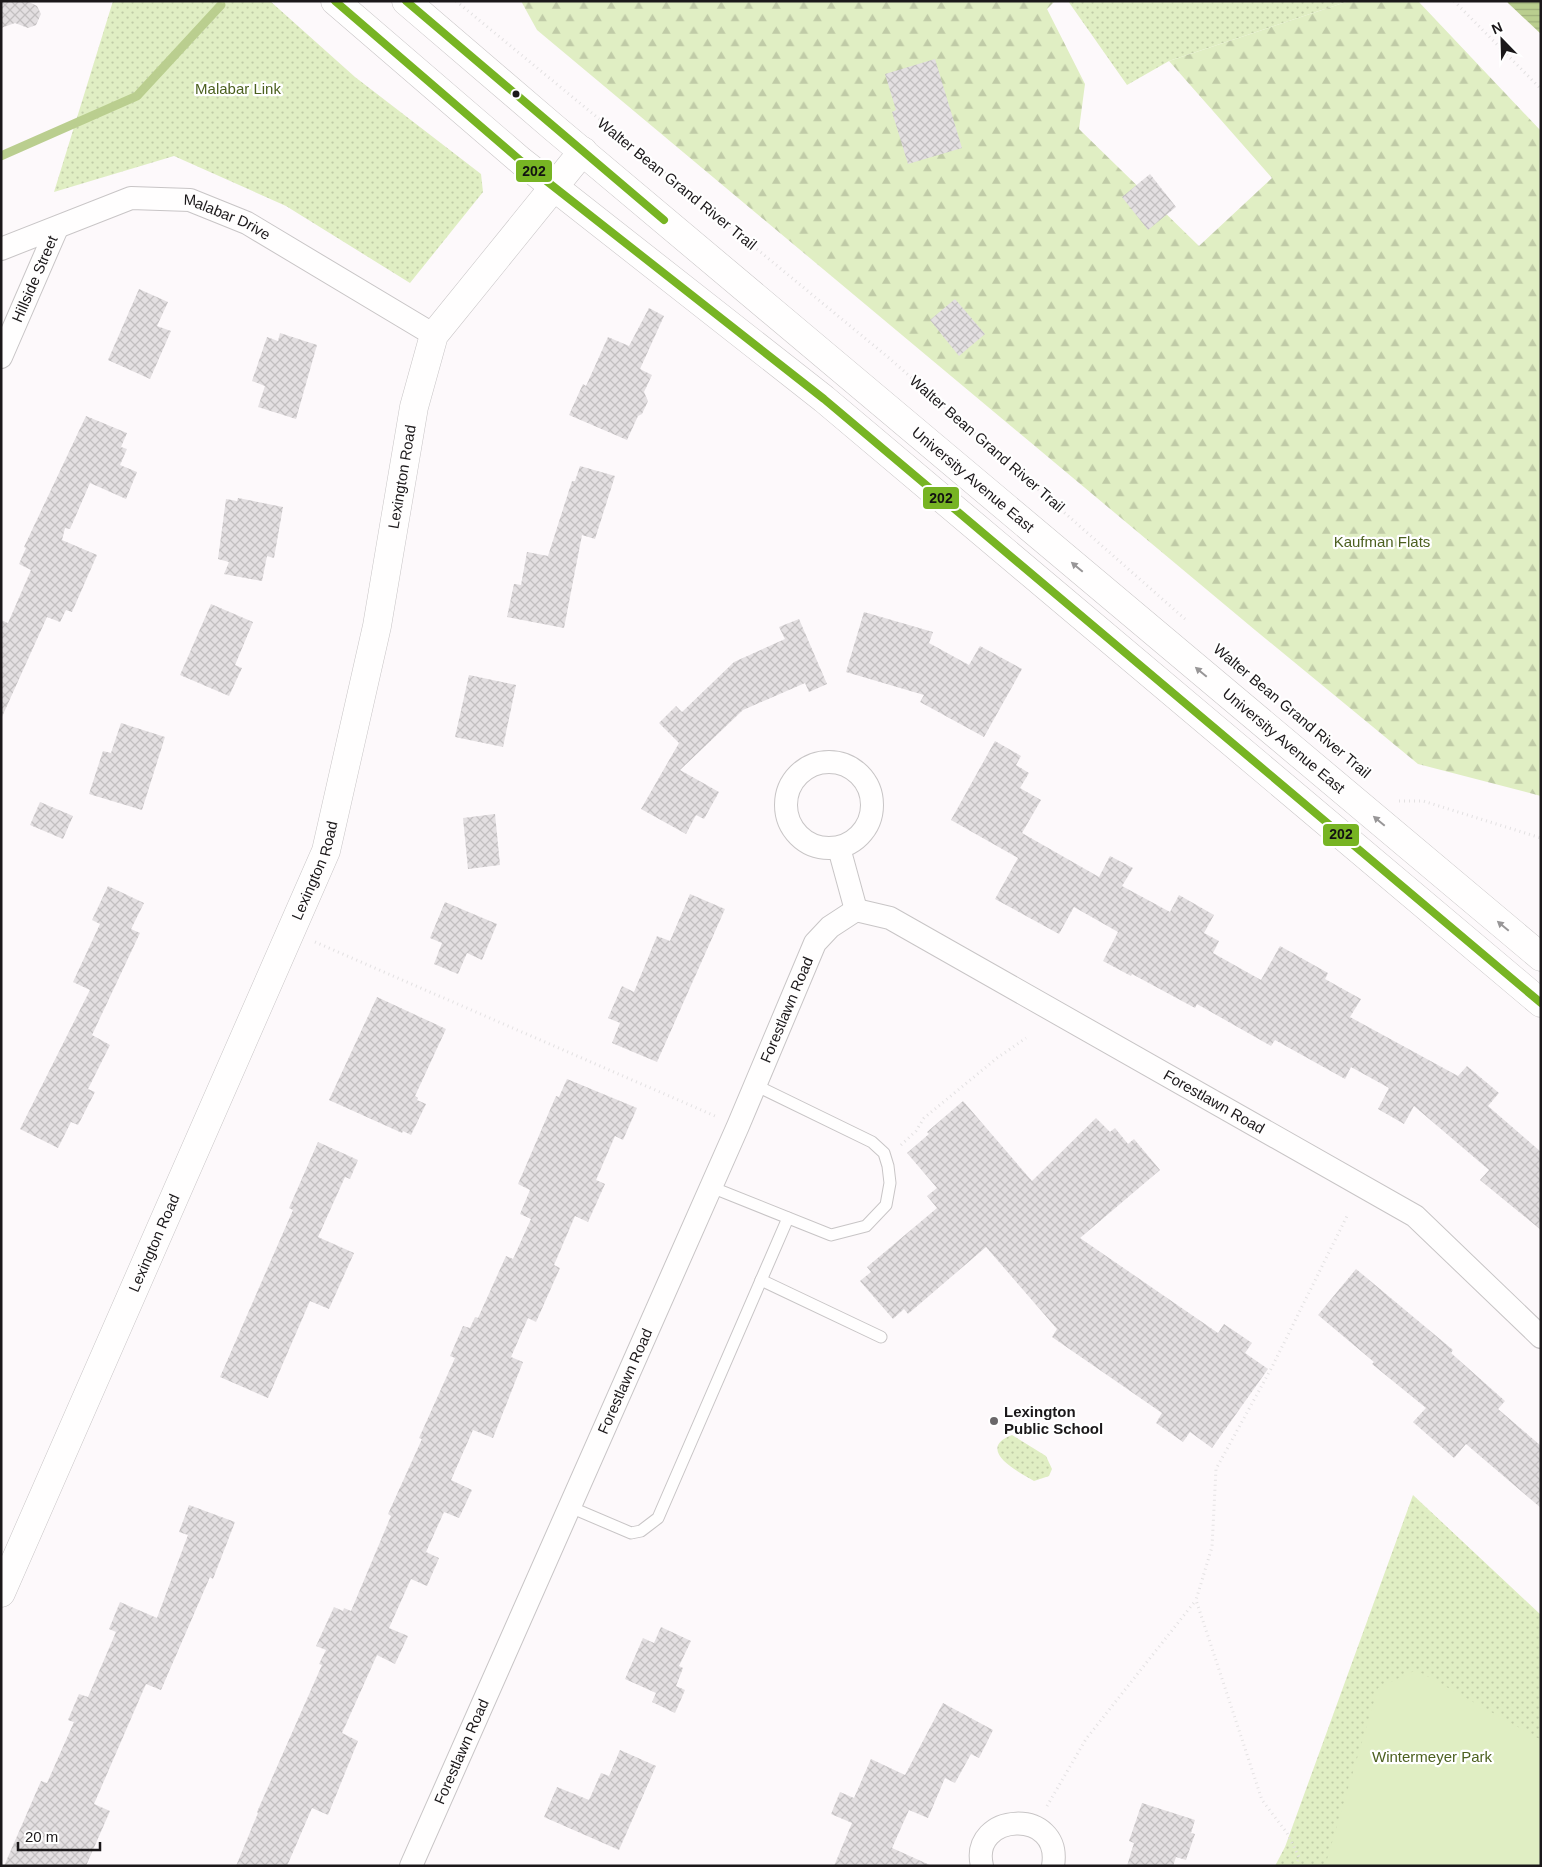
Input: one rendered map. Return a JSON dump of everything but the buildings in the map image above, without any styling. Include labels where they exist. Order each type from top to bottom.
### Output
[{"type":"main road","points":[[335,1],[506,149],[824,399],[1541,1003]]},
{"type":"main road","name":"University Avenue East","points":[[406,1],[1541,957]]},
{"type":"main road","name":"Lexington Road","points":[[1,1593],[326,850],[377,626],[414,407],[434,336],[516,237],[553,186],[583,151]]},
{"type":"street","name":"Malabar Drive","points":[[1,249],[131,198],[190,200],[247,223],[434,336]]},
{"type":"street","name":"Hillside Street","points":[[1,357],[57,228]]},
{"type":"street","points":[[839,848],[856,910]]},
{"type":"street","name":"Forestlawn Road","points":[[411,1866],[711,1187],[815,943],[830,927],[856,910],[890,918],[1415,1216],[1541,1337]]},
{"type":"street","points":[[982,1866],[982,1848],[988,1836],[998,1828],[1017,1822],[1035,1826],[1044,1833],[1051,1843],[1055,1859],[1054,1866]]},
{"type":"lane","points":[[711,1187],[831,1235],[866,1226],[886,1205],[890,1183],[884,1152],[872,1142],[755,1085]]},
{"type":"lane","points":[[570,1507],[631,1533],[641,1531],[658,1518],[788,1218]]},
{"type":"lane","points":[[762,1280],[881,1337]]},
{"type":"path","name":"Walter Bean Grand River Trail","points":[[456,1],[889,358],[1192,624]]},
{"type":"path","points":[[1454,1],[1541,89]]},
{"type":"path","points":[[1398,800],[1422,801],[1541,838]]},
{"type":"path","points":[[308,938],[721,1119]]},
{"type":"path","points":[[896,1149],[916,1131],[924,1118],[997,1058],[1026,1038]]},
{"type":"path","points":[[1035,1826],[1086,1739],[1196,1600],[1212,1547],[1216,1469],[1272,1367],[1348,1214]]},
{"type":"path","points":[[1196,1600],[1262,1800],[1287,1833],[1299,1857],[1296,1866]]},
{"type":"green space","name":"Malabar Link","points":[[113,1],[270,1],[355,77],[481,174],[483,192],[410,283],[286,206],[174,156],[54,192]]},
{"type":"green space","name":"Kaufman Flats","points":[[521,1],[1055,1],[1047,9],[1085,84],[1079,129],[1199,246],[1272,178],[1169,61],[1349,1],[1418,1],[1541,131],[1541,796],[1418,764],[537,30]]},
{"type":"green space","points":[[1068,1],[1349,1],[1169,61],[1127,85]]},
{"type":"green space","points":[[1012,1435],[1046,1456],[1052,1469],[1049,1476],[1034,1481],[1003,1460],[998,1453],[998,1447],[1002,1441]]},
{"type":"green space","name":"Wintermeyer Park","points":[[1413,1495],[1541,1615],[1541,1866],[1275,1866],[1285,1847]]},
{"type":"green space","points":[[1416,1670],[1541,1740],[1541,1866],[1325,1866],[1378,1688]]},
{"type":"shaded area","points":[[1507,1],[1541,1],[1541,34],[1508,3]]},
{"type":"waterway","points":[[1,156],[137,96],[221,5]]},
{"type":"transit line","name":"202","points":[[335,1],[521,161],[824,399],[1541,1003]]},
{"type":"transit line","name":"202","points":[[406,1],[664,220]]},
{"type":"place","name":"Lexington Public School","points":[[994,1421]]}]
